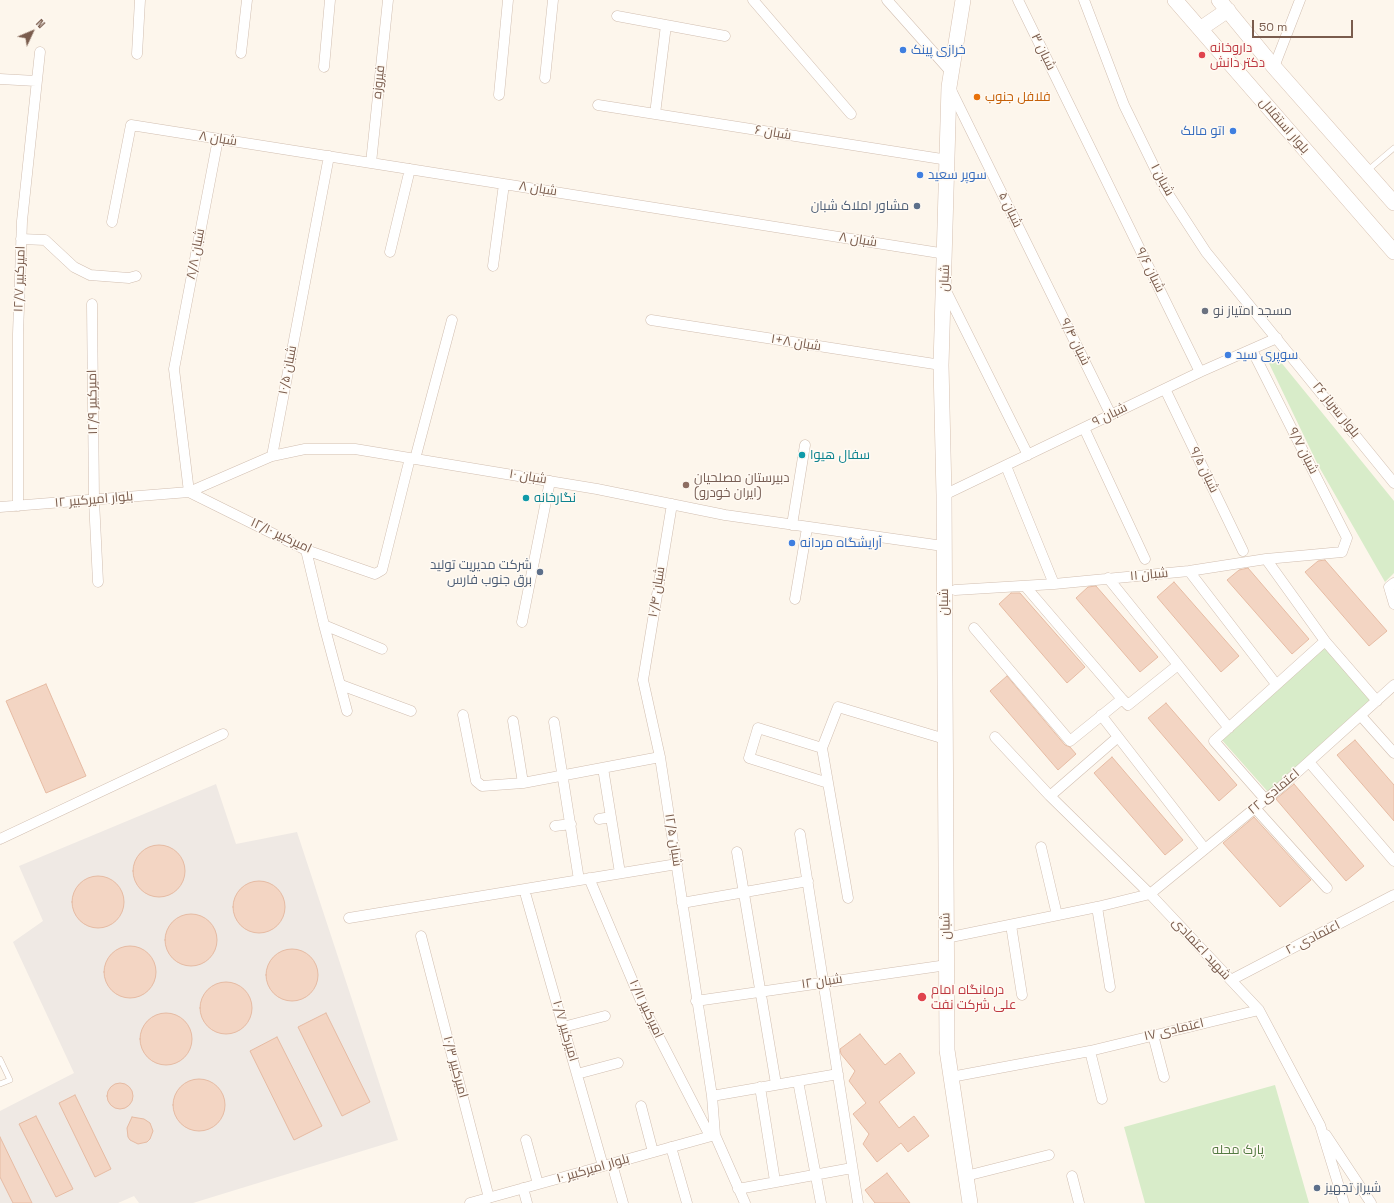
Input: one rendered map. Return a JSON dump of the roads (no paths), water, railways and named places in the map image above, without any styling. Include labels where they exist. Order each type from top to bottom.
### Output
[{"type":"street","points":[[137,54],[140,0]]},
{"type":"street","points":[[241,54],[247,0]]},
{"type":"street","points":[[324,67],[330,0]]},
{"type":"street","name":"فیروزه","points":[[371,163],[388,0]]},
{"type":"street","points":[[499,95],[508,0]]},
{"type":"street","points":[[545,78],[553,0]]},
{"type":"street","points":[[753,0],[851,114]]},
{"type":"street","name":"۵ شبان","points":[[887,0],[950,80],[1039,269]]},
{"type":"street","name":"شبان","points":[[963,0],[950,80],[945,289],[941,365],[944,495],[943,546],[947,1050],[970,1203]]},
{"type":"street","name":"۳ شبان","points":[[1018,0],[1099,169]]},
{"type":"street","name":"۱ شبان","points":[[1084,0],[1124,105],[1165,189],[1206,252],[1277,338]]},
{"type":"street","name":"بلوار استقلال","points":[[1175,0],[1394,252]]},
{"type":"street","points":[[1274,67],[1300,0]]},
{"type":"street","points":[[1200,29],[1224,5],[1274,67],[1394,203]]},
{"type":"street","points":[[617,16],[725,36]]},
{"type":"street","points":[[654,114],[666,25]]},
{"type":"street","name":"۱۲/۷ امیرکبیر","points":[[18,506],[18,334],[21,239],[40,52]]},
{"type":"street","points":[[0,79],[36,82]]},
{"type":"street","name":"۶ شبان","points":[[598,105],[948,160]]},
{"type":"street","name":"۸ شبان","points":[[112,222],[131,126],[946,254]]},
{"type":"street","name":"۸/۸ شبان","points":[[189,492],[174,369],[218,139]]},
{"type":"street","name":"۱۰/۵ شبان","points":[[272,456],[329,156]]},
{"type":"street","points":[[390,252],[410,169]]},
{"type":"street","name":"۹/۶ شبان","points":[[1099,169],[1200,372]]},
{"type":"street","points":[[493,266],[504,184]]},
{"type":"street","points":[[21,239],[45,240],[74,267],[90,275],[129,278],[136,276]]},
{"type":"street","name":"۹/۴ شبان","points":[[1039,269],[1111,414]]},
{"type":"street","points":[[945,289],[1028,456]]},
{"type":"street","name":"۱۲/۹ امیرکبیر","points":[[92,304],[94,500],[98,582]]},
{"type":"street","points":[[412,458],[452,320]]},
{"type":"street","name":"۱+۸ شبان","points":[[651,320],[941,365]]},
{"type":"street","name":"۹ شبان","points":[[944,495],[1028,456],[1111,414],[1200,372],[1277,338]]},
{"type":"street","name":"۲۶ بلوار سرباز","points":[[1277,338],[1394,483]]},
{"type":"street","name":"۹/۷ شبان","points":[[1252,350],[1347,538],[1342,552]]},
{"type":"street","name":"۹/۵ شبان","points":[[1165,389],[1243,551]]},
{"type":"street","points":[[1084,428],[1146,559]]},
{"type":"street","points":[[792,525],[805,445]]},
{"type":"street","name":"۱۰ شبان","points":[[189,492],[272,456],[305,449],[355,449],[550,481],[807,528],[943,546]]},
{"type":"street","name":"۱۲/۱۰ امیرکبیر","points":[[189,492],[306,550],[375,574],[382,570],[412,458]]},
{"type":"street","points":[[1006,466],[1054,584]]},
{"type":"street","points":[[522,622],[550,481]]},
{"type":"street","name":"۱۲ بلوار امیرکبیر","points":[[0,507],[189,492]]},
{"type":"street","name":"۱۰/۴ شبان","points":[[643,680],[672,504]]},
{"type":"street","points":[[795,599],[807,528]]},
{"type":"street","points":[[306,550],[347,711]]},
{"type":"street","name":"۱۱ شبان","points":[[955,590],[1054,584],[1189,571],[1266,559],[1342,552]]},
{"type":"street","points":[[1266,559],[1325,641],[1377,701]]},
{"type":"street","points":[[1189,571],[1276,684]]},
{"type":"street","points":[[1108,578],[1229,728]]},
{"type":"street","points":[[1394,583],[1389,587],[1394,604]]},
{"type":"street","points":[[1025,586],[1128,705],[1178,665]]},
{"type":"street","points":[[324,625],[382,649]]},
{"type":"street","points":[[974,628],[1070,741],[1122,699]]},
{"type":"street","points":[[1265,799],[1214,741],[1325,641]]},
{"type":"street","name":"۱۲/۵ شبان","points":[[643,680],[660,757],[677,864],[696,1001],[712,1096],[712,1136]]},
{"type":"street","points":[[341,685],[411,711]]},
{"type":"street","name":"۲۲ اعتمادی","points":[[1150,894],[1309,762],[1394,686]]},
{"type":"street","points":[[848,898],[822,748],[838,707],[945,739]]},
{"type":"street","points":[[463,714],[478,785],[523,783],[660,757]]},
{"type":"street","points":[[1101,715],[1205,849]]},
{"type":"street","points":[[1361,716],[1394,754]]},
{"type":"street","points":[[513,721],[523,783]]},
{"type":"street","name":"۱۰/۱۱ امیرکبیر","points":[[554,722],[564,775],[570,824],[584,879],[644,1008],[712,1136]]},
{"type":"street","points":[[822,748],[758,728],[749,758],[828,783]]},
{"type":"street","points":[[0,839],[223,734]]},
{"type":"street","name":"شهید اعتمادی","points":[[995,737],[1050,796],[1150,894],[1259,1010],[1320,1125],[1344,1203]]},
{"type":"street","points":[[1050,796],[1118,737]]},
{"type":"street","points":[[1309,762],[1394,861]]},
{"type":"street","points":[[603,768],[620,873]]},
{"type":"street","points":[[1255,808],[1327,888]]},
{"type":"street","points":[[599,819],[611,817]]},
{"type":"street","points":[[555,826],[570,824]]},
{"type":"street","points":[[800,834],[858,1203]]},
{"type":"street","points":[[1041,847],[1057,915]]},
{"type":"street","points":[[737,852],[776,1084]]},
{"type":"street","points":[[350,918],[677,864]]},
{"type":"street","points":[[682,903],[808,881]]},
{"type":"street","points":[[946,938],[1097,907],[1150,894]]},
{"type":"street","name":"۲۰ اعتمادی","points":[[1231,980],[1394,895]]},
{"type":"street","name":"۱۰/۷ امیرکبیر","points":[[526,896],[577,1074],[622,1203]]},
{"type":"street","points":[[1097,907],[1110,987]]},
{"type":"street","points":[[1011,925],[1022,995]]},
{"type":"street","name":"۱۰/۳ امیرکبیر","points":[[422,936],[489,1198]]},
{"type":"street","name":"۱۲ شبان","points":[[696,1001],[947,965]]},
{"type":"street","name":"۱۷ اعتمادی","points":[[951,1077],[1090,1050],[1259,1010]]},
{"type":"street","points":[[563,1027],[605,1016]]},
{"type":"street","points":[[1153,1035],[1164,1077]]},
{"type":"street","points":[[1090,1050],[1102,1099]]},
{"type":"street","points":[[577,1074],[618,1063]]},
{"type":"street","points":[[712,1096],[838,1074]]},
{"type":"street","points":[[798,1080],[820,1203]]},
{"type":"street","points":[[760,1087],[775,1181]]},
{"type":"street","points":[[641,1106],[653,1152]]},
{"type":"street","points":[[1320,1125],[1371,1203]]},
{"type":"street","points":[[712,1136],[744,1203]]},
{"type":"street","name":"۱۰ بلوار امیرکبیر","points":[[470,1203],[712,1136]]},
{"type":"street","points":[[526,1140],[538,1184]]},
{"type":"street","points":[[671,1147],[687,1203]]},
{"type":"street","points":[[966,1176],[1049,1155]]},
{"type":"street","points":[[738,1189],[852,1168]]},
{"type":"street","points":[[1072,1176],[1079,1203]]},
{"type":"street","points":[[523,1188],[527,1203]]},
{"type":"lane","points":[[1366,171],[1394,148]]},
{"type":"lane","points":[[0,1059],[10,1080],[0,1084]]},
{"type":"place","name":"خرازی پینک","points":[[903,50]]},
{"type":"place","name":"داروخانه دکتر دانش","points":[[1202,55]]},
{"type":"place","name":"فلافل جنوب","points":[[977,97]]},
{"type":"place","name":"اتو مالک","points":[[1233,131]]},
{"type":"place","name":"سوپر سعید","points":[[920,175]]},
{"type":"place","name":"مشاور املاک شبان","points":[[917,206]]},
{"type":"place","name":"مسجد امتیاز نو","points":[[1205,311]]},
{"type":"place","name":"سوپری سید","points":[[1228,355]]},
{"type":"place","name":"سفال هیوا","points":[[802,455]]},
{"type":"place","name":"دبیرستان مصلحیان (ایران خودرو)","points":[[686,485]]},
{"type":"place","name":"نگارخانه","points":[[526,498]]},
{"type":"place","name":"آرایشگاه مردانه","points":[[792,543]]},
{"type":"place","name":"شرکت مدیریت تولید برق جنوب فارس","points":[[540,572]]},
{"type":"place","name":"درمانگاه امام علی شرکت نفت","points":[[922,997]]},
{"type":"place","name":"شیراز تجهیز","points":[[1317,1188]]},
{"type":"park label","name":"پارک محله","points":[[1238,1150]]}]
